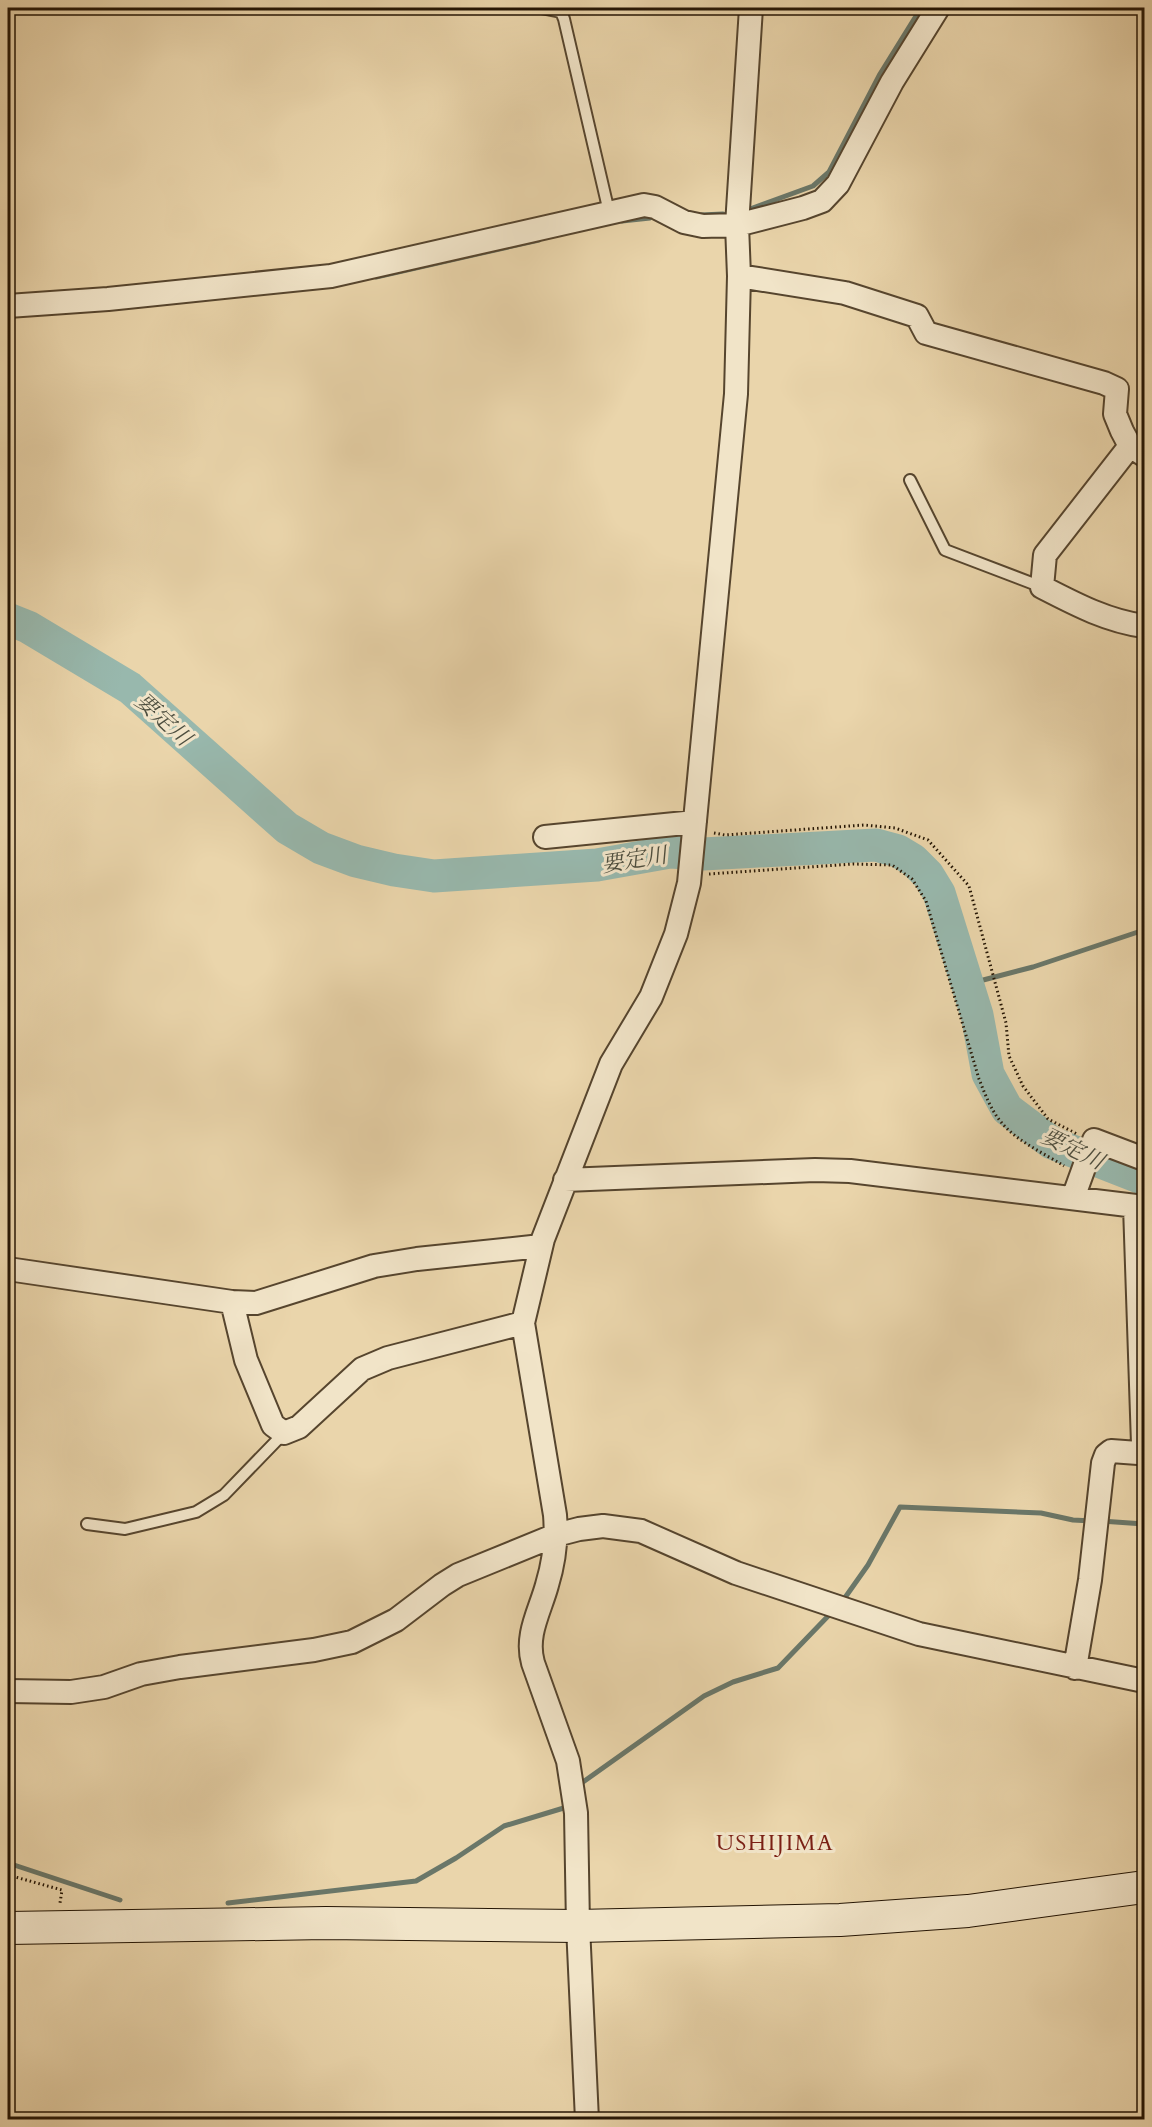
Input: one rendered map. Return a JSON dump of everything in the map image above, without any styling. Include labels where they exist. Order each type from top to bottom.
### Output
[{"type":"street","points":[[587,2120],[578,1926],[577,1830],[572,1783],[567,1761],[533,1663],[530,1647],[532,1628],[552,1563],[556,1535],[555,1515],[523,1323],[541,1246],[565,1180],[611,1064],[651,997],[676,934],[689,883],[736,394],[739,276],[737,225],[751,8]]},
{"type":"street","points":[[8,306],[120,298],[331,276],[648,205],[697,226],[737,225],[803,208],[822,201],[838,184],[892,82],[938,8]]},
{"type":"street","points":[[739,276],[845,293],[917,316],[926,333],[1104,383],[1117,389],[1115,414],[1137,451],[1045,555],[1042,587],[1099,615],[1125,624],[1144,626]]},
{"type":"street","points":[[544,837],[695,829]]},
{"type":"street","points":[[1073,1197],[1093,1143],[1144,1158]]},
{"type":"street","points":[[565,1180],[815,1170],[850,1171],[1140,1207],[1143,1448],[1138,1453],[1115,1450],[1106,1455],[1103,1463],[1090,1580],[1075,1668]]},
{"type":"street","points":[[8,1269],[232,1302],[256,1303],[374,1266],[417,1259],[541,1246]]},
{"type":"street","points":[[232,1302],[246,1360],[273,1425],[284,1432],[299,1427],[362,1369],[388,1358],[523,1323]]},
{"type":"street","points":[[8,1691],[71,1692],[104,1687],[141,1674],[180,1667],[314,1650],[352,1642],[396,1620],[458,1575],[556,1535],[603,1526],[641,1531],[736,1573],[919,1634],[1144,1682]]},
{"type":"street","points":[[8,1928],[326,1923],[578,1926],[840,1920],[968,1911],[1144,1887]]},
{"type":"lane","points":[[541,8],[565,10],[564,19],[609,212]]},
{"type":"lane","points":[[910,480],[945,550],[1042,587]]},
{"type":"lane","points":[[87,1524],[125,1529],[196,1512],[224,1495],[284,1432]]},
{"type":"path","points":[[695,829],[724,835],[864,825],[895,828],[928,840],[969,886],[1006,1023],[1009,1056],[1023,1086],[1048,1119],[1093,1143]]},
{"type":"path","points":[[689,883],[705,875],[853,864],[892,865],[912,879],[926,901],[979,1079],[988,1101],[1001,1123],[1022,1139],[1082,1173]]},
{"type":"path","points":[[8,1875],[62,1890],[59,1913]]},
{"type":"waterway","points":[[750,209],[813,186],[829,172],[880,74],[921,8]]},
{"type":"waterway","points":[[701,215],[723,214]]},
{"type":"waterway","points":[[622,221],[650,218]]},
{"type":"waterway","points":[[376,277],[539,240]]},
{"type":"waterway","name":"要定川","points":[[8,619],[28,627],[130,688],[287,828],[321,848],[356,861],[434,876],[597,865],[670,852],[703,854],[876,845],[898,851],[913,860],[928,875],[939,893],[977,1015],[988,1074],[1007,1109],[1052,1143],[1144,1179]]},
{"type":"waterway","points":[[968,984],[1033,967],[1144,930]]},
{"type":"waterway","points":[[844,1599],[868,1565],[900,1507],[1041,1513],[1073,1520],[1092,1521]]},
{"type":"waterway","points":[[1101,1521],[1144,1524]]},
{"type":"waterway","points":[[583,1782],[704,1696],[733,1682],[778,1668],[832,1612]]},
{"type":"waterway","points":[[228,1903],[416,1881],[504,1826],[567,1807]]},
{"type":"waterway","points":[[8,1863],[120,1900]]},
{"type":"district","name":"USHIJIMA","points":[[775,1842]]}]
